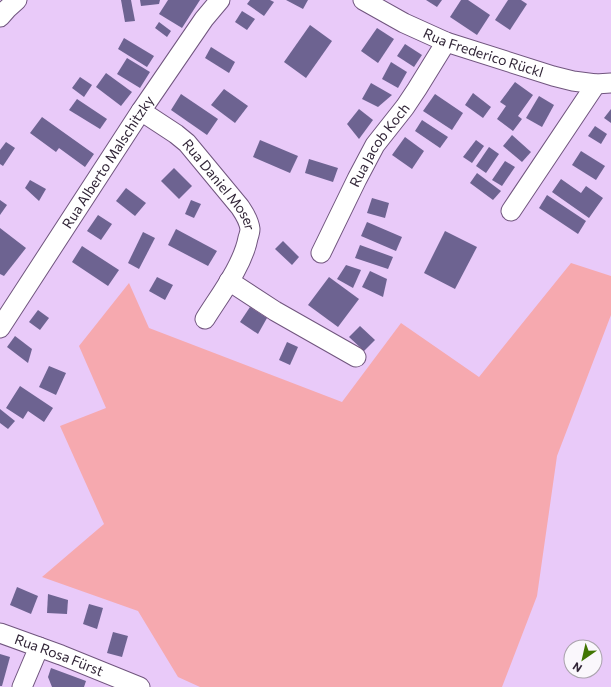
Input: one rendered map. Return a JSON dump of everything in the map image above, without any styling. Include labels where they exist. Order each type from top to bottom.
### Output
[{"type":"street","points":[[0,17],[17,0]]},
{"type":"street","name":"Rua Alberto Malschitzky","points":[[0,328],[142,111],[204,19],[220,0]]},
{"type":"street","name":"Rua Frederico Rückl","points":[[363,0],[411,26],[446,42],[553,76],[573,81],[604,84]]},
{"type":"street","name":"Rua Jacob Koch","points":[[321,253],[357,179],[376,145],[409,101],[446,42]]},
{"type":"street","points":[[511,211],[604,84]]},
{"type":"street","name":"Rua Daniel Moser","points":[[142,111],[187,142],[246,215],[250,230],[242,259],[205,319]]},
{"type":"street","points":[[229,281],[281,314],[356,357]]},
{"type":"street","name":"Rua Rosa Fürst","points":[[0,633],[61,655],[140,687]]},
{"type":"street","points":[[22,687],[39,647]]},
{"type":"shaded area","points":[[571,263],[611,276],[611,315],[557,456],[537,596],[502,687],[200,687],[178,677],[138,611],[42,577],[104,524],[60,426],[106,408],[79,346],[129,283],[149,328],[342,402],[401,323],[479,377]]},
{"type":"building","points":[[121,0],[131,0],[135,21],[125,22]]},
{"type":"building","points":[[140,0],[160,0],[159,4],[141,6]]},
{"type":"building","points":[[168,0],[200,0],[182,28],[159,14]]},
{"type":"building","points":[[250,0],[270,0],[274,2],[264,16],[247,4]]},
{"type":"building","points":[[286,0],[308,0],[303,9]]},
{"type":"building","points":[[426,0],[442,0],[437,7]]},
{"type":"building","points":[[461,0],[468,0],[490,15],[477,35],[450,17]]},
{"type":"building","points":[[508,0],[521,0],[527,4],[510,30],[495,20]]},
{"type":"building","points":[[242,11],[255,19],[247,30],[235,22]]},
{"type":"building","points":[[159,22],[171,31],[167,37],[155,28]]},
{"type":"building","points":[[310,25],[332,41],[306,78],[284,62]]},
{"type":"building","points":[[377,28],[394,39],[378,63],[361,51]]},
{"type":"building","points":[[124,38],[154,56],[147,67],[118,49]]},
{"type":"building","points":[[405,44],[422,55],[414,67],[397,56]]},
{"type":"building","points":[[211,47],[235,62],[229,73],[205,58]]},
{"type":"building","points":[[127,58],[150,72],[140,88],[117,74]]},
{"type":"building","points":[[391,62],[407,72],[398,88],[382,79]]},
{"type":"building","points":[[106,73],[132,92],[121,106],[96,87]]},
{"type":"building","points":[[80,77],[92,85],[84,97],[72,88]]},
{"type":"building","points":[[515,82],[533,95],[518,116],[522,119],[513,131],[497,119],[506,106],[500,102]]},
{"type":"building","points":[[371,83],[392,95],[378,107],[362,99]]},
{"type":"building","points":[[224,89],[248,106],[235,123],[211,105]]},
{"type":"building","points":[[473,93],[491,107],[483,118],[465,105]]},
{"type":"building","points":[[181,94],[218,119],[207,135],[171,110]]},
{"type":"building","points":[[435,94],[463,113],[452,130],[423,111]]},
{"type":"building","points":[[539,96],[554,105],[542,127],[526,118]]},
{"type":"building","points":[[77,99],[107,119],[100,129],[69,110]]},
{"type":"building","points":[[359,109],[373,120],[359,139],[347,124]]},
{"type":"building","points":[[611,109],[611,123],[604,118]]},
{"type":"building","points":[[42,117],[94,154],[85,167],[59,148],[56,152],[30,133]]},
{"type":"building","points":[[422,120],[448,137],[440,148],[415,131]]},
{"type":"building","points":[[595,126],[607,134],[601,144],[588,136]]},
{"type":"building","points":[[512,135],[531,152],[522,162],[503,146]]},
{"type":"building","points":[[405,137],[424,151],[412,169],[392,155]]},
{"type":"building","points":[[260,140],[298,156],[290,173],[253,157]]},
{"type":"building","points":[[476,140],[484,146],[472,163],[463,157]]},
{"type":"building","points":[[6,142],[15,148],[3,166],[0,164],[0,150]]},
{"type":"building","points":[[489,147],[499,154],[486,173],[476,166]]},
{"type":"building","points":[[581,151],[605,166],[596,180],[572,165]]},
{"type":"building","points":[[309,159],[338,168],[333,182],[305,173]]},
{"type":"building","points":[[505,161],[515,167],[502,186],[492,180]]},
{"type":"building","points":[[174,168],[192,186],[179,199],[161,181]]},
{"type":"building","points":[[477,173],[501,191],[493,200],[470,183]]},
{"type":"building","points":[[561,179],[581,193],[586,186],[603,198],[589,218],[552,192]]},
{"type":"building","points":[[30,180],[46,189],[39,201],[25,188]]},
{"type":"building","points":[[126,188],[146,203],[135,216],[116,201]]},
{"type":"building","points":[[547,195],[586,221],[578,234],[539,208]]},
{"type":"building","points":[[372,198],[389,203],[385,218],[367,213]]},
{"type":"building","points":[[0,200],[7,205],[0,215]]},
{"type":"building","points":[[191,200],[201,204],[194,218],[185,214]]},
{"type":"building","points":[[98,215],[112,224],[101,240],[87,231]]},
{"type":"building","points":[[367,222],[402,237],[396,251],[361,236]]},
{"type":"building","points":[[0,228],[26,248],[4,276],[0,274]]},
{"type":"building","points":[[176,229],[217,251],[208,266],[168,245]]},
{"type":"building","points":[[445,231],[477,247],[455,289],[424,273]]},
{"type":"building","points":[[143,232],[155,238],[139,269],[128,263]]},
{"type":"building","points":[[283,241],[299,257],[292,265],[275,249]]},
{"type":"building","points":[[360,245],[393,257],[388,269],[355,258]]},
{"type":"building","points":[[82,246],[119,270],[108,286],[72,262]]},
{"type":"building","points":[[346,265],[361,270],[353,288],[337,279]]},
{"type":"building","points":[[370,271],[387,279],[383,297],[362,287]]},
{"type":"building","points":[[157,277],[173,285],[165,300],[149,291]]},
{"type":"building","points":[[329,277],[359,299],[338,327],[308,305]]},
{"type":"building","points":[[250,307],[267,318],[258,334],[240,322]]},
{"type":"building","points":[[38,310],[49,318],[40,330],[29,322]]},
{"type":"building","points":[[360,326],[375,340],[364,351],[349,337]]},
{"type":"building","points":[[15,336],[32,349],[28,363],[7,347]]},
{"type":"building","points":[[287,342],[298,347],[290,365],[279,360]]},
{"type":"building","points":[[49,366],[66,373],[56,395],[39,387]]},
{"type":"building","points":[[20,386],[53,408],[44,422],[28,411],[23,419],[6,408]]},
{"type":"building","points":[[0,409],[15,421],[8,429],[0,423]]},
{"type":"building","points":[[17,587],[38,596],[31,614],[10,605]]},
{"type":"building","points":[[48,594],[68,600],[67,614],[47,613]]},
{"type":"building","points":[[89,604],[103,608],[97,629],[83,624]]},
{"type":"building","points":[[113,632],[128,636],[122,657],[107,653]]},
{"type":"building","points":[[0,654],[10,657],[2,686],[0,686]]},
{"type":"building","points":[[51,668],[86,681],[84,687],[52,687],[48,677]]}]
